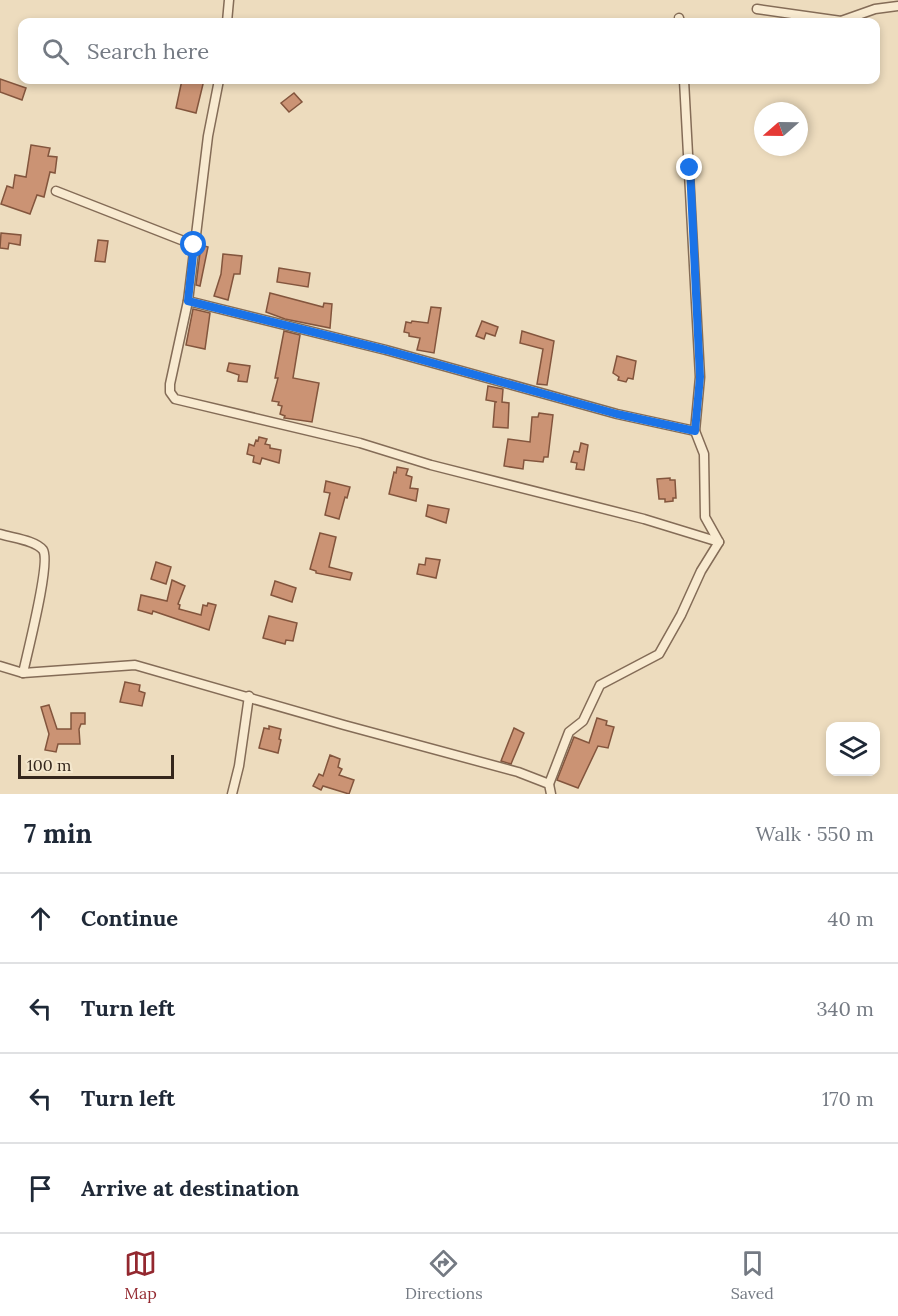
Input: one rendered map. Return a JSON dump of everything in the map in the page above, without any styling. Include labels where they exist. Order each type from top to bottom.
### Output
[{"type":"street","points":[[227,18],[229,0]]},
{"type":"street","points":[[850,18],[876,9],[898,6]]},
{"type":"street","points":[[757,9],[820,18]]},
{"type":"street","points":[[218,84],[208,136],[188,301],[170,384],[170,392],[175,399],[360,443],[431,465],[644,519],[719,542]]},
{"type":"street","points":[[684,84],[700,377],[695,431],[704,454],[705,517],[719,542]]},
{"type":"street","points":[[56,191],[194,245]]},
{"type":"street","points":[[188,301],[386,350],[617,414],[695,431]]},
{"type":"street","points":[[0,534],[38,545],[45,552],[45,566],[23,673]]},
{"type":"street","points":[[551,794],[549,783],[569,732],[583,721],[600,686],[659,654],[681,615],[701,571],[719,542]]},
{"type":"street","points":[[0,666],[23,673],[135,665],[518,772],[549,783]]},
{"type":"street","points":[[232,794],[239,766],[249,696]]},
{"type":"building","points":[[0,79],[26,88],[22,100],[0,92]]},
{"type":"building","points":[[181,84],[203,84],[196,113],[176,108]]},
{"type":"building","points":[[294,93],[302,102],[289,112],[281,103]]},
{"type":"building","points":[[31,145],[50,148],[48,156],[57,157],[55,173],[50,172],[44,197],[37,195],[30,214],[1,204],[7,186],[13,188],[15,175],[26,177]]},
{"type":"building","points":[[1,233],[21,235],[20,245],[9,243],[8,249],[0,248]]},
{"type":"building","points":[[98,240],[108,241],[105,262],[95,261]]},
{"type":"building","points":[[201,245],[208,247],[200,286],[196,285]]},
{"type":"building","points":[[223,254],[242,256],[240,274],[234,274],[228,300],[214,296],[221,274]]},
{"type":"building","points":[[279,268],[310,273],[308,287],[277,282]]},
{"type":"building","points":[[270,293],[323,307],[324,303],[332,304],[330,328],[285,319],[266,312]]},
{"type":"building","points":[[431,307],[441,308],[434,353],[417,350],[420,338],[409,336],[409,333],[404,332],[406,322],[428,323]]},
{"type":"building","points":[[193,309],[210,313],[205,349],[186,345]]},
{"type":"building","points":[[482,321],[498,327],[495,336],[486,333],[484,339],[476,336]]},
{"type":"building","points":[[284,331],[300,335],[293,378],[319,383],[312,422],[284,418],[285,416],[280,414],[282,406],[278,405],[279,402],[272,401],[278,378],[275,378]]},
{"type":"building","points":[[522,331],[554,341],[547,385],[537,384],[543,349],[520,343]]},
{"type":"building","points":[[617,356],[636,361],[633,379],[628,378],[626,382],[618,380],[619,377],[613,373]]},
{"type":"building","points":[[229,363],[250,366],[247,382],[238,381],[239,375],[227,371]]},
{"type":"building","points":[[488,386],[503,389],[502,402],[509,403],[508,428],[493,427],[495,402],[497,402],[486,400]]},
{"type":"building","points":[[539,413],[553,415],[548,457],[544,457],[543,462],[524,460],[523,469],[504,466],[508,439],[530,442],[532,417],[538,417]]},
{"type":"building","points":[[259,437],[267,439],[265,444],[270,445],[270,448],[281,450],[279,463],[262,458],[260,464],[253,462],[254,456],[247,454],[249,444],[254,446]]},
{"type":"building","points":[[581,443],[588,445],[584,470],[576,469],[577,463],[571,462],[574,451],[579,452]]},
{"type":"building","points":[[397,467],[408,469],[406,475],[412,477],[410,488],[418,489],[416,501],[389,494]]},
{"type":"building","points":[[670,478],[670,480],[675,480],[676,498],[665,502],[665,499],[659,499],[657,479]]},
{"type":"building","points":[[326,481],[350,487],[339,519],[325,515],[330,493],[324,492]]},
{"type":"building","points":[[428,505],[449,509],[446,523],[426,516]]},
{"type":"building","points":[[320,533],[336,537],[329,567],[352,573],[350,580],[316,573],[310,569]]},
{"type":"building","points":[[426,558],[440,560],[436,578],[417,574],[419,564],[425,565]]},
{"type":"building","points":[[156,562],[171,567],[166,584],[151,579]]},
{"type":"building","points":[[172,580],[185,586],[178,604],[179,609],[201,615],[203,605],[207,606],[208,603],[216,605],[209,630],[153,611],[152,614],[138,610],[141,595],[167,601]]},
{"type":"building","points":[[275,581],[296,588],[292,602],[271,595]]},
{"type":"building","points":[[269,616],[297,623],[293,641],[286,640],[285,644],[263,638]]},
{"type":"building","points":[[125,682],[140,685],[139,691],[145,693],[142,706],[120,702]]},
{"type":"building","points":[[49,705],[57,729],[71,729],[71,713],[85,713],[85,724],[81,724],[79,729],[80,744],[58,744],[56,752],[45,750],[49,734],[41,707]]},
{"type":"building","points":[[597,718],[607,721],[606,725],[614,727],[608,748],[598,746],[578,788],[557,780],[574,737],[589,743]]},
{"type":"building","points":[[269,726],[281,729],[278,753],[259,748],[264,728],[269,729]]},
{"type":"building","points":[[514,728],[524,733],[511,764],[501,761]]},
{"type":"building","points":[[330,755],[340,759],[338,767],[342,769],[339,775],[354,780],[349,794],[323,786],[321,790],[313,786],[319,774],[323,776]]},
{"type":"route","points":[[194,245],[188,301],[386,350],[617,414],[695,431],[700,377],[690,168]]}]
